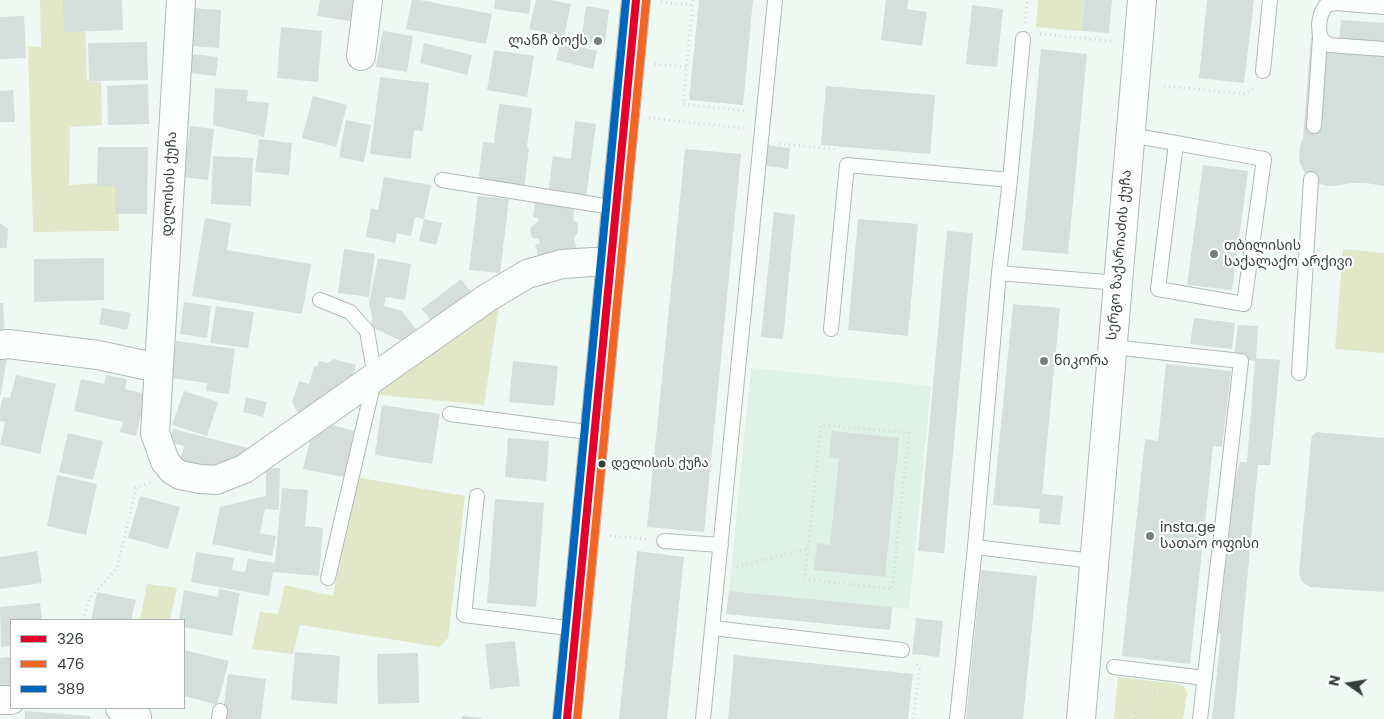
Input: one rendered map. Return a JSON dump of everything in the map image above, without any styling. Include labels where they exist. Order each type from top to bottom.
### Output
[{"type":"street","name":"დელისის ქუჩა","points":[[181,0],[155,433],[165,460],[172,470],[180,475],[216,480],[244,469],[487,298],[527,274],[562,264],[611,262]]},
{"type":"street","points":[[361,56],[368,0]]},
{"type":"street","name":"სერგო ზაქარიაძის ქუჩა","points":[[1081,719],[1142,0]]},
{"type":"street","points":[[568,719],[616,209],[648,1]]},
{"type":"street","points":[[0,345],[8,344],[98,355],[158,368]]},
{"type":"lane","points":[[703,719],[775,0]]},
{"type":"lane","points":[[1263,71],[1270,0]]},
{"type":"lane","points":[[1314,126],[1320,38],[1319,24],[1321,14],[1326,5],[1335,3],[1384,7]]},
{"type":"lane","points":[[957,719],[975,548],[999,273],[1028,36]]},
{"type":"lane","points":[[1320,38],[1329,45],[1384,49]]},
{"type":"lane","points":[[1130,135],[1176,143],[1264,159],[1244,304],[1158,289],[1176,143]]},
{"type":"lane","points":[[831,329],[847,165],[1010,180]]},
{"type":"lane","points":[[1299,373],[1311,179]]},
{"type":"lane","points":[[442,180],[616,209]]},
{"type":"lane","points":[[999,273],[1118,283]]},
{"type":"lane","points":[[320,300],[350,312],[367,331],[375,377],[328,578]]},
{"type":"lane","points":[[1112,347],[1241,361],[1200,719]]},
{"type":"lane","points":[[450,414],[595,433]]},
{"type":"lane","points":[[477,496],[464,615],[576,629]]},
{"type":"lane","points":[[664,541],[721,546]]},
{"type":"lane","points":[[975,548],[1093,561]]},
{"type":"lane","points":[[713,628],[902,650]]},
{"type":"lane","points":[[1114,667],[1205,678]]},
{"type":"path","points":[[693,0],[683,104],[764,113]]},
{"type":"path","points":[[648,1],[692,5]]},
{"type":"path","points":[[1028,36],[1111,41]]},
{"type":"path","points":[[654,64],[686,67]]},
{"type":"path","points":[[1164,86],[1245,94],[1260,82],[1263,71]]},
{"type":"path","points":[[649,118],[835,149],[847,165]]},
{"type":"path","points":[[821,425],[909,433],[892,589],[804,579],[808,548],[821,425]]},
{"type":"path","points":[[84,619],[89,599],[117,568],[136,488]]},
{"type":"path","points":[[608,536],[664,541]]},
{"type":"path","points":[[719,567],[731,568],[808,548]]},
{"type":"path","points":[[902,650],[920,668],[913,719]]},
{"type":"path","points":[[1135,719],[1135,710],[1143,699],[1155,693],[1172,694]]},
{"type":"shaded area","points":[[751,368],[931,386],[909,609],[729,591]]},
{"type":"green space","points":[[40,0],[65,0],[85,23],[87,81],[101,82],[102,125],[70,127],[69,185],[118,182],[119,231],[33,232],[28,46],[41,47]]},
{"type":"green space","points":[[1038,0],[1085,0],[1082,31],[1036,27]]},
{"type":"green space","points":[[1343,249],[1384,253],[1384,353],[1335,349]]},
{"type":"green space","points":[[500,299],[484,405],[371,394]]},
{"type":"green space","points":[[355,477],[465,496],[448,638],[440,647],[300,625],[293,654],[252,649],[260,612],[278,614],[285,585],[333,596]]},
{"type":"green space","points":[[147,584],[177,588],[170,619],[140,619]]},
{"type":"green space","points":[[1118,677],[1184,686],[1187,693],[1183,719],[1114,719]]},
{"type":"building","points":[[63,0],[122,0],[123,30],[64,32]]},
{"type":"building","points":[[320,0],[353,0],[350,21],[317,16]]},
{"type":"building","points":[[412,0],[492,14],[486,44],[406,29]]},
{"type":"building","points":[[495,0],[531,0],[529,14],[494,9]]},
{"type":"building","points":[[536,0],[551,0],[571,4],[564,37],[529,29]]},
{"type":"building","points":[[699,0],[753,0],[743,105],[689,100]]},
{"type":"building","points":[[886,0],[908,0],[907,9],[927,12],[922,46],[881,40]]},
{"type":"building","points":[[1085,0],[1112,0],[1109,33],[1082,31]]},
{"type":"building","points":[[1207,0],[1254,0],[1244,83],[1199,78]]},
{"type":"building","points":[[972,5],[1003,9],[997,67],[966,64]]},
{"type":"building","points":[[586,6],[609,10],[605,44],[581,41]]},
{"type":"building","points":[[194,8],[221,10],[219,48],[192,46]]},
{"type":"building","points":[[24,16],[26,58],[0,59],[0,17]]},
{"type":"building","points":[[1341,20],[1384,23],[1384,186],[1352,183],[1326,186],[1315,182],[1306,175],[1299,161],[1300,146],[1303,139],[1311,37],[1339,40]]},
{"type":"building","points":[[281,27],[322,31],[318,82],[277,78]]},
{"type":"building","points":[[383,31],[413,36],[407,72],[376,67]]},
{"type":"building","points":[[147,42],[148,80],[89,81],[88,43]]},
{"type":"building","points":[[560,42],[597,51],[593,69],[556,60]]},
{"type":"building","points":[[424,43],[472,55],[467,75],[420,63]]},
{"type":"building","points":[[1041,49],[1087,54],[1068,254],[1022,250]]},
{"type":"building","points":[[494,50],[534,56],[527,97],[487,90]]},
{"type":"building","points":[[191,54],[218,57],[216,76],[189,73]]},
{"type":"building","points":[[380,77],[429,83],[423,131],[414,130],[411,159],[370,154]]},
{"type":"building","points":[[148,84],[149,124],[108,125],[107,86]]},
{"type":"building","points":[[826,86],[935,95],[930,154],[821,145]]},
{"type":"building","points":[[215,88],[248,90],[247,101],[269,103],[264,137],[213,125]]},
{"type":"building","points":[[13,90],[15,122],[0,122],[0,91]]},
{"type":"building","points":[[313,96],[347,105],[336,147],[302,138]]},
{"type":"building","points":[[499,104],[532,108],[524,190],[478,185],[483,142],[494,143]]},
{"type":"building","points":[[346,120],[371,125],[364,162],[339,157]]},
{"type":"building","points":[[575,121],[596,124],[586,198],[548,193],[553,156],[571,159]]},
{"type":"building","points":[[190,126],[214,129],[208,180],[184,177]]},
{"type":"building","points":[[259,139],[292,143],[289,175],[255,172]]},
{"type":"building","points":[[765,145],[790,148],[788,169],[763,165]]},
{"type":"building","points":[[98,147],[148,147],[147,214],[115,214],[115,186],[97,186]]},
{"type":"building","points":[[685,149],[741,154],[704,532],[647,527]]},
{"type":"building","points":[[213,156],[253,158],[251,206],[211,204]]},
{"type":"building","name":"თბილისის საქალაქო არქივი","points":[[1203,165],[1248,171],[1232,290],[1187,285]]},
{"type":"building","points":[[384,177],[431,185],[424,219],[415,217],[411,236],[397,233],[395,243],[366,237],[371,208],[378,210]]},
{"type":"building","points":[[478,196],[509,199],[500,273],[469,270]]},
{"type":"building","points":[[535,202],[574,208],[573,219],[578,224],[578,232],[574,238],[577,249],[540,261],[535,245],[540,243],[539,239],[533,238],[530,230],[538,222],[538,218],[533,217]]},
{"type":"building","points":[[774,212],[795,215],[783,339],[761,337]]},
{"type":"building","points":[[205,218],[231,223],[227,250],[311,264],[302,314],[192,296]]},
{"type":"building","points":[[424,219],[442,223],[436,245],[419,241]]},
{"type":"building","points":[[858,219],[918,224],[908,336],[848,330]]},
{"type":"building","points":[[0,223],[8,229],[7,248],[0,248]]},
{"type":"building","points":[[947,231],[973,233],[944,553],[918,551]]},
{"type":"building","points":[[344,249],[375,254],[369,297],[338,293]]},
{"type":"building","points":[[104,258],[104,300],[34,302],[34,259]]},
{"type":"building","points":[[378,258],[411,264],[405,300],[386,297],[384,306],[402,311],[421,336],[408,344],[371,327],[372,317],[369,303]]},
{"type":"building","points":[[461,279],[473,295],[434,325],[422,309]]},
{"type":"building","points":[[184,302],[211,306],[207,338],[180,334]]},
{"type":"building","points":[[0,303],[3,303],[5,337],[0,337]]},
{"type":"building","points":[[1013,304],[1060,308],[1042,494],[1063,496],[1060,525],[1039,523],[1040,509],[993,505]]},
{"type":"building","points":[[216,306],[254,312],[248,348],[210,343]]},
{"type":"building","points":[[102,308],[131,313],[127,330],[99,324]]},
{"type":"building","points":[[1194,318],[1235,323],[1232,349],[1190,344]]},
{"type":"building","points":[[1238,325],[1258,326],[1256,358],[1280,360],[1270,465],[1258,465],[1234,719],[1212,719],[1221,634],[1218,634],[1235,481],[1240,462],[1247,462],[1255,361],[1234,358]]},
{"type":"building","points":[[176,341],[235,349],[229,394],[206,391],[207,383],[171,378]]},
{"type":"building","points":[[0,355],[7,356],[1,395],[0,395]]},
{"type":"building","points":[[334,359],[356,365],[352,381],[344,379],[342,387],[300,417],[292,402],[299,381],[309,384],[314,366],[317,367],[319,361],[327,363]]},
{"type":"building","points":[[513,361],[558,366],[554,406],[509,402]]},
{"type":"building","points":[[1166,364],[1231,371],[1222,447],[1213,446],[1190,664],[1122,656],[1145,439],[1158,441]]},
{"type":"building","points":[[16,375],[56,384],[40,454],[0,445],[5,422],[0,421],[0,410],[3,397],[10,398]]},
{"type":"building","points":[[106,375],[127,379],[125,389],[146,394],[136,436],[120,432],[123,422],[74,411],[81,379],[104,384]]},
{"type":"building","points":[[184,391],[218,402],[207,436],[172,425]]},
{"type":"building","points":[[246,397],[267,402],[263,417],[243,412]]},
{"type":"building","points":[[382,405],[440,414],[432,464],[375,455]]},
{"type":"building","points":[[332,425],[354,431],[344,477],[303,469],[310,441]]},
{"type":"building","points":[[173,429],[248,448],[239,464],[221,463],[218,476],[179,466],[184,446],[170,442]]},
{"type":"building","points":[[832,431],[899,438],[885,577],[814,570],[817,543],[830,545],[839,459],[829,457]]},
{"type":"building","points":[[1317,432],[1384,438],[1384,592],[1310,587],[1301,580],[1299,573],[1311,442],[1312,436]]},
{"type":"building","points":[[68,433],[103,441],[93,480],[59,472]]},
{"type":"building","points":[[508,438],[549,441],[546,481],[505,477]]},
{"type":"building","points":[[266,468],[280,468],[279,510],[265,509],[260,533],[276,536],[272,556],[212,544],[220,507],[266,496]]},
{"type":"building","points":[[57,475],[97,484],[86,535],[47,526]]},
{"type":"building","points":[[282,488],[308,490],[305,526],[323,528],[319,576],[273,572],[269,596],[191,582],[196,552],[234,558],[232,570],[245,572],[248,559],[275,563]]},
{"type":"building","points":[[140,496],[180,507],[168,549],[128,538]]},
{"type":"building","points":[[495,499],[544,503],[536,607],[487,603]]},
{"type":"building","points":[[37,551],[42,583],[0,589],[0,557]]},
{"type":"building","points":[[637,551],[684,557],[667,719],[619,719]]},
{"type":"building","points":[[981,570],[1037,576],[1023,719],[966,719]]},
{"type":"building","points":[[219,589],[240,593],[232,636],[185,627],[185,619],[179,619],[184,590],[218,597]]},
{"type":"building","points":[[729,591],[892,607],[890,630],[726,614]]},
{"type":"building","points":[[97,592],[136,600],[131,619],[91,619]]},
{"type":"building","points":[[40,603],[42,619],[10,619],[10,646],[1,647],[0,607]]},
{"type":"building","points":[[916,618],[943,621],[939,657],[912,654]]},
{"type":"building","points":[[515,641],[520,686],[490,689],[485,644]]},
{"type":"building","points":[[185,650],[229,661],[217,705],[185,696]]},
{"type":"building","points":[[295,652],[340,656],[337,704],[291,700]]},
{"type":"building","points":[[418,653],[419,703],[378,704],[377,654]]},
{"type":"building","points":[[734,655],[913,674],[908,719],[728,719]]},
{"type":"building","points":[[10,657],[10,691],[0,692],[0,658]]},
{"type":"building","points":[[228,674],[266,679],[261,719],[222,719]]},
{"type":"building","points":[[25,711],[90,716],[90,719],[25,719]]},
{"type":"building","points":[[462,716],[483,718],[483,719],[462,719]]},
{"type":"transit line","name":"389","points":[[557,718],[626,0]]},
{"type":"transit line","name":"326","points":[[567,719],[636,0]]},
{"type":"transit line","name":"476","points":[[577,719],[646,1]]},
{"type":"place","name":"ლანჩ ბოქს","points":[[598,41]]},
{"type":"place","name":"თბილისის საქალაქო არქივი","points":[[1214,254]]},
{"type":"place","name":"ნიკორა","points":[[1044,361]]},
{"type":"place","name":"დელისის ქუჩა","points":[[602,464]]},
{"type":"place","name":"insta.ge სათაო ოფისი","points":[[1150,536]]}]
